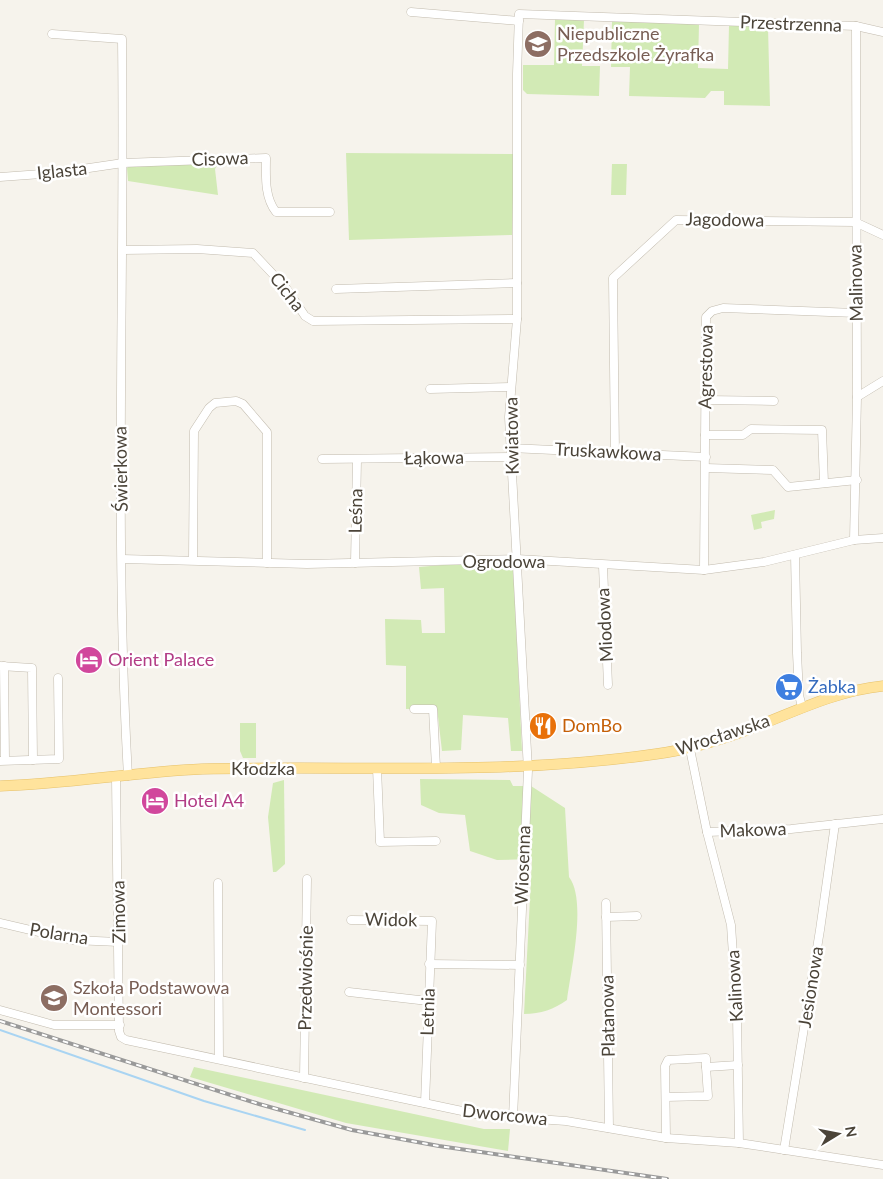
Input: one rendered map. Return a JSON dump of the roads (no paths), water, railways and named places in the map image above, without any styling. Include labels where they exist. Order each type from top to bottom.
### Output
[{"type":"main road","name":"Wrocławska","points":[[528,765],[652,755],[690,749],[747,730],[802,707],[846,692],[883,686]]},
{"type":"main road","name":"Kłodzka","points":[[0,786],[45,784],[202,770],[528,765]]},
{"type":"street","name":"Przestrzenna","points":[[411,12],[519,17],[856,26],[883,32]]},
{"type":"street","name":"Kwiatowa","points":[[519,17],[516,108],[517,319],[509,417],[528,765]]},
{"type":"street","name":"Malinowa","points":[[854,540],[857,397],[855,222],[856,26]]},
{"type":"street","name":"Świerkowa","points":[[52,34],[122,39],[123,250],[120,367],[122,646],[128,776]]},
{"type":"street","name":"Cisowa","points":[[123,162],[266,158],[267,190],[271,206],[276,212],[330,212]]},
{"type":"street","name":"Iglasta","points":[[0,177],[55,173],[123,162]]},
{"type":"street","name":"Jagodowa","points":[[615,453],[613,278],[676,220],[855,222]]},
{"type":"street","points":[[855,222],[883,235]]},
{"type":"street","name":"Cicha","points":[[123,250],[197,249],[253,253],[286,288],[305,316],[313,321],[517,319]]},
{"type":"street","points":[[336,289],[517,283]]},
{"type":"street","name":"Agrestowa","points":[[704,570],[706,317],[712,311],[723,308],[856,313]]},
{"type":"street","points":[[857,397],[883,381]]},
{"type":"street","points":[[430,389],[511,387]]},
{"type":"street","points":[[705,400],[774,401]]},
{"type":"street","points":[[193,560],[194,431],[209,408],[215,404],[236,401],[243,404],[266,432],[267,564]]},
{"type":"street","points":[[705,435],[743,435],[751,429],[822,430],[824,483]]},
{"type":"street","name":"Truskawkowa","points":[[510,448],[706,457]]},
{"type":"street","name":"Łąkowa","points":[[322,459],[511,457]]},
{"type":"street","name":"Leśna","points":[[355,563],[357,460]]},
{"type":"street","points":[[706,468],[773,470],[788,487],[856,480]]},
{"type":"street","name":"Ogrodowa","points":[[122,559],[267,564],[517,559],[603,566],[704,570],[736,567],[854,540],[883,538]]},
{"type":"street","points":[[795,555],[796,653],[798,695],[802,707]]},
{"type":"street","name":"Miodowa","points":[[603,566],[608,685]]},
{"type":"street","points":[[33,760],[32,668],[2,666],[3,760],[33,760],[59,759],[58,678]]},
{"type":"street","points":[[414,709],[433,708],[436,767]]},
{"type":"street","name":"Makowa","points":[[690,749],[707,832],[791,829],[883,819]]},
{"type":"street","name":"Wiosenna","points":[[514,1118],[528,765]]},
{"type":"street","points":[[377,768],[380,842],[436,842]]},
{"type":"street","name":"Zimowa","points":[[116,777],[120,1025]]},
{"type":"street","name":"Jesionowa","points":[[784,1150],[820,930],[835,824]]},
{"type":"street","name":"Kalinowa","points":[[707,832],[731,925],[738,1065],[739,1143]]},
{"type":"street","name":"Przedwiośnie","points":[[304,1078],[307,879]]},
{"type":"street","points":[[218,883],[219,1060]]},
{"type":"street","name":"Platanowa","points":[[606,903],[609,1128]]},
{"type":"street","points":[[606,917],[637,916]]},
{"type":"street","name":"Widok","points":[[351,920],[432,921]]},
{"type":"street","name":"Letnia","points":[[425,1103],[432,921]]},
{"type":"street","name":"Polarna","points":[[0,923],[73,940],[119,942]]},
{"type":"street","points":[[430,964],[520,965]]},
{"type":"street","points":[[349,992],[428,1001]]},
{"type":"street","points":[[0,1010],[54,1025],[120,1025]]},
{"type":"street","name":"Dworcowa","points":[[120,1025],[121,1037],[131,1041],[481,1115],[566,1121],[666,1138],[739,1143],[883,1165]]},
{"type":"street","points":[[666,1097],[708,1096],[706,1058],[668,1060],[665,1066],[666,1138]]},
{"type":"street","points":[[706,1067],[738,1065]]},
{"type":"waterway","points":[[0,1030],[204,1101],[305,1130]]},
{"type":"railway","points":[[0,1021],[259,1104],[352,1130],[439,1146],[667,1179]]},
{"type":"place","name":"Niepubliczne Przedszkole Żyrafka","points":[[538,44]]},
{"type":"place","name":"Orient Palace","points":[[89,660]]},
{"type":"place","name":"Żabka","points":[[789,687]]},
{"type":"place","name":"DomBo","points":[[543,726]]},
{"type":"place","name":"Hotel A4","points":[[155,801]]},
{"type":"place","name":"Szkoła Podstawowa Montessori","points":[[54,998]]}]
